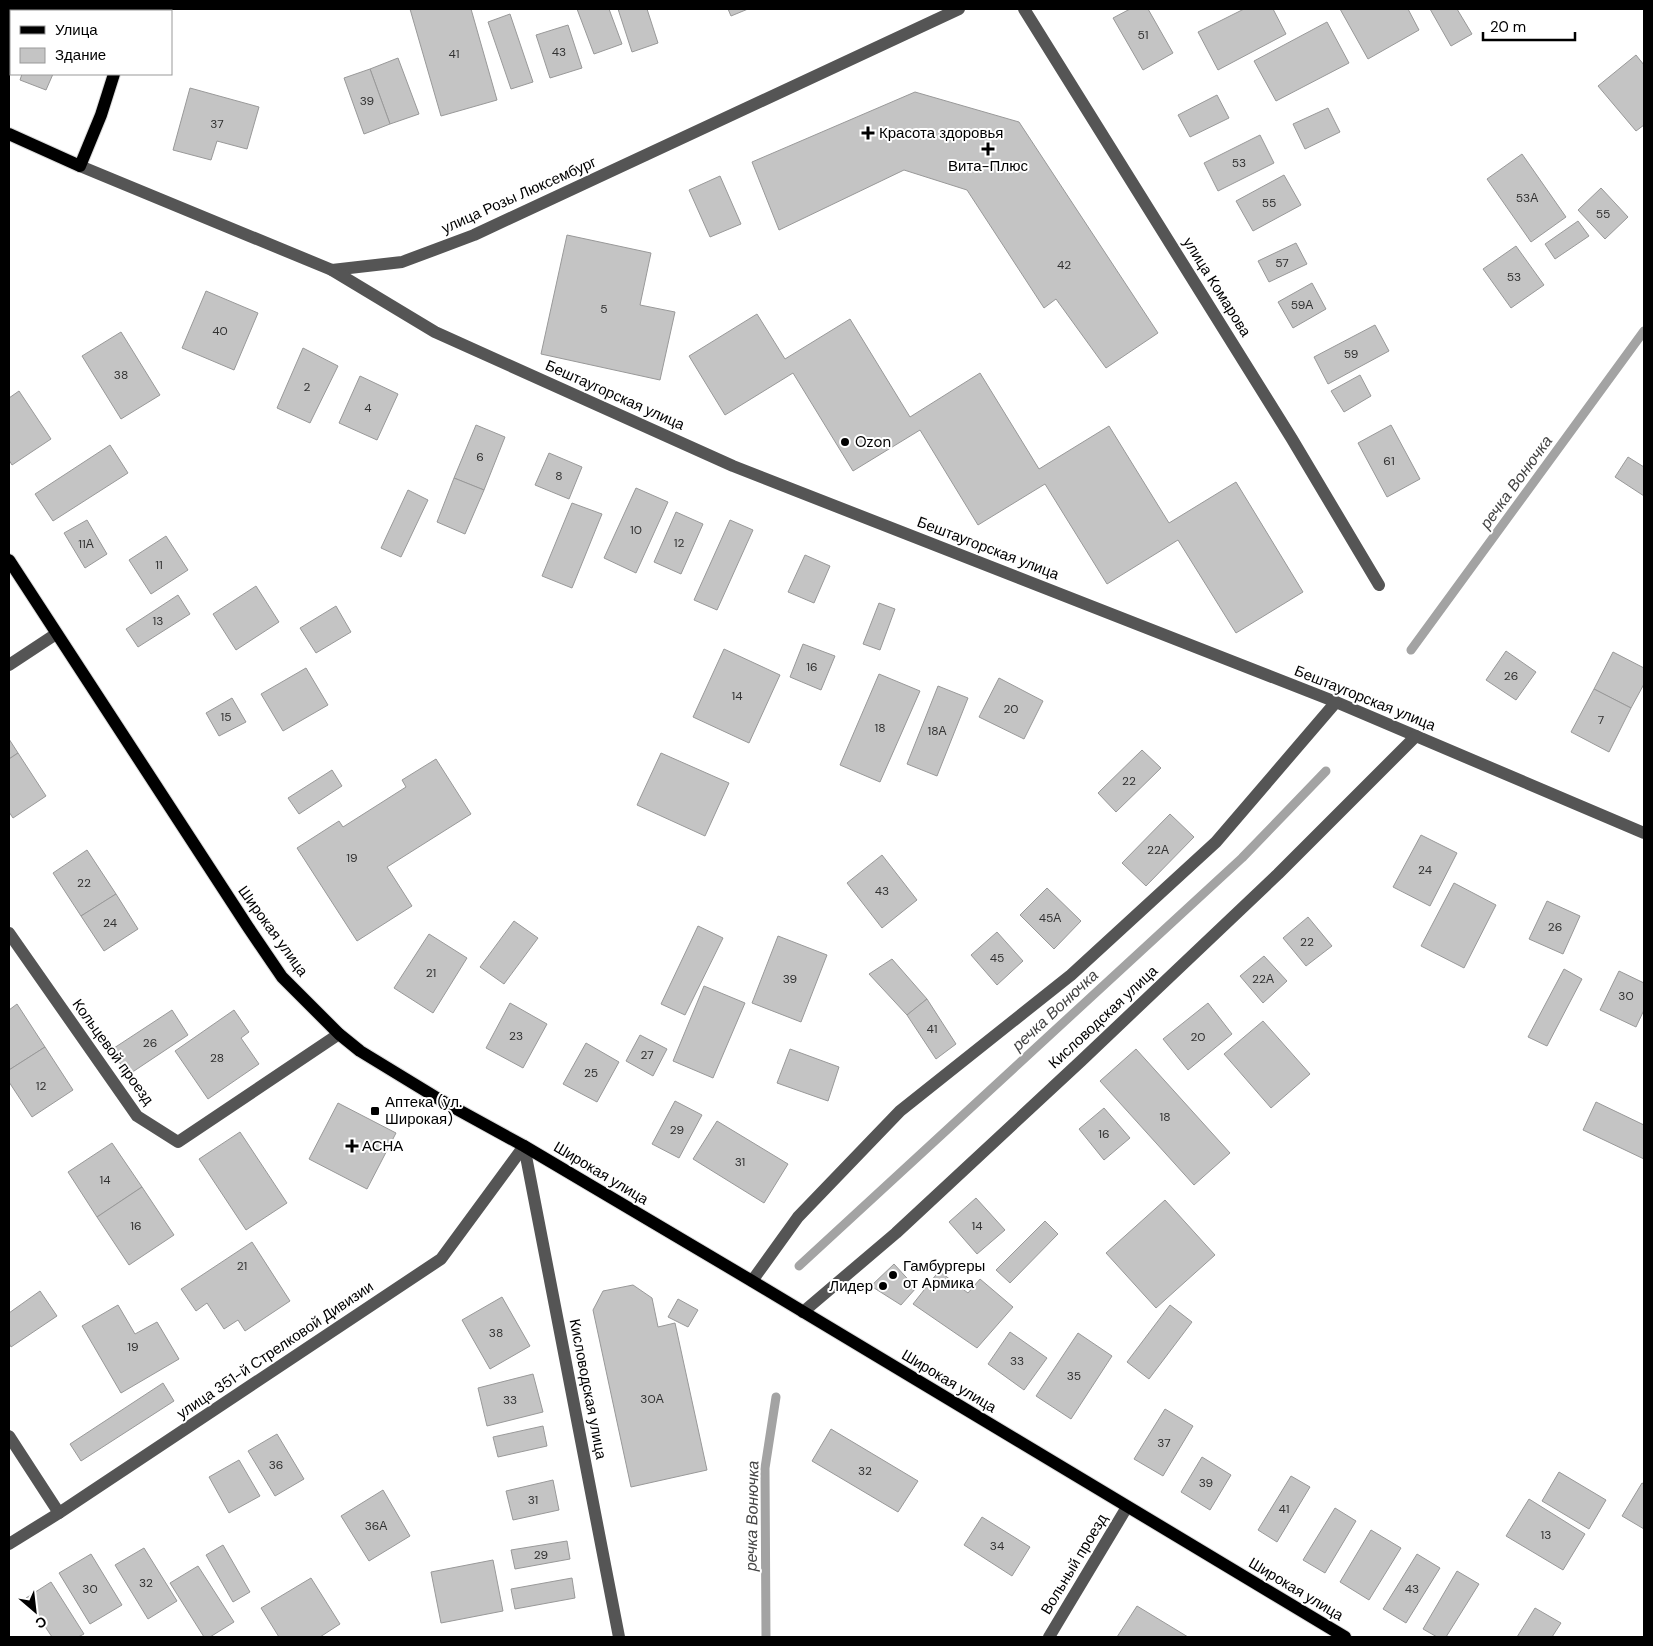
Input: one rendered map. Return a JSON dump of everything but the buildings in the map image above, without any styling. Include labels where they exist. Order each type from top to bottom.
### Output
[{"type":"main road","points":[[9,134],[80,166],[101,115],[114,75]]},
{"type":"main road","name":"Широкая улица","points":[[9,560],[282,977],[339,1034],[360,1051],[442,1101],[524,1146],[752,1281],[1339,1636]]},
{"type":"street","name":"улица Розы Люксембург","points":[[80,166],[332,270],[402,262],[474,236],[959,9]]},
{"type":"street","name":"улица Комарова","points":[[1024,9],[1292,439],[1379,585]]},
{"type":"street","name":"Бештаугорская улица","points":[[332,270],[435,332],[733,466],[1336,702],[1644,832]]},
{"type":"street","points":[[9,665],[56,634]]},
{"type":"street","points":[[752,1281],[798,1217],[900,1111],[1071,975],[1216,842],[1336,702]]},
{"type":"street","name":"Кисловодская улица","points":[[803,1312],[896,1233],[1074,1068],[1278,874],[1416,736]]},
{"type":"street","name":"Кольцевой проезд","points":[[9,933],[137,1116],[178,1142],[339,1034]]},
{"type":"street","name":"Кисловодская улица","points":[[524,1146],[619,1637]]},
{"type":"street","name":"улица 351-й Стрелковой Дивизии","points":[[9,1544],[441,1259],[524,1146]]},
{"type":"street","points":[[9,1436],[59,1512]]},
{"type":"street","name":"Вольный проезд","points":[[1048,1637],[1127,1507]]},
{"type":"waterway","name":"речка Вонючка","points":[[1411,650],[1644,331]]},
{"type":"waterway","name":"речка Вонючка","points":[[799,1266],[1242,858],[1326,771]]},
{"type":"waterway","name":"речка Вонючка","points":[[766,1637],[765,1468],[776,1397]]},
{"type":"place","name":"Красота здоровья","points":[[868,133]]},
{"type":"place","name":"Вита-Плюс","points":[[988,149]]},
{"type":"place","name":"Ozon","points":[[845,442]]},
{"type":"place","name":"Аптека (ул. Широкая)","points":[[375,1111]]},
{"type":"place","name":"АСНА","points":[[352,1146]]},
{"type":"place","name":"Гамбургеры от Армика","points":[[893,1275]]},
{"type":"place","name":"Лидер","points":[[883,1286]]}]
